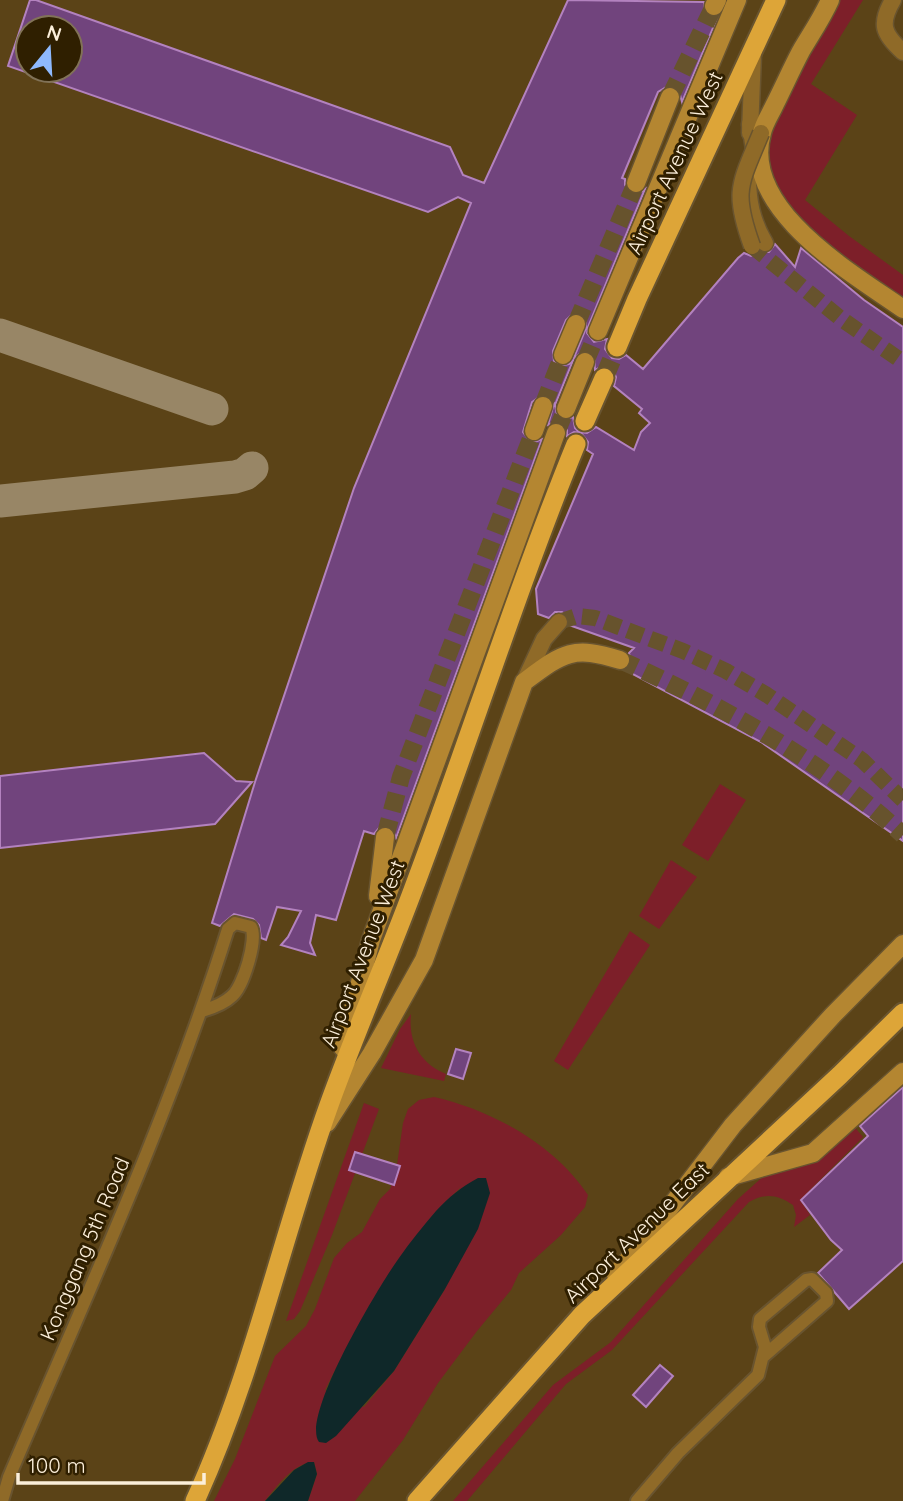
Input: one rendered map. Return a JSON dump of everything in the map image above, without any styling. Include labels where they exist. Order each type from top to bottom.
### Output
[{"type":"highway","name":"Airport Avenue West","points":[[617,347],[776,0]]},
{"type":"highway","points":[[585,421],[604,378]]},
{"type":"highway","name":"Airport Avenue West","points":[[197,1495],[249,1362],[328,1106],[414,890],[536,541],[576,444]]},
{"type":"highway","name":"Airport Avenue East","points":[[417,1501],[582,1315],[903,1013]]},
{"type":"main road","points":[[598,331],[737,0]]},
{"type":"main road","points":[[830,0],[756,128],[761,167],[771,196],[788,221],[825,253],[903,309]]},
{"type":"main road","points":[[636,183],[670,97]]},
{"type":"main road","points":[[563,355],[576,324]]},
{"type":"main road","points":[[566,409],[585,362]]},
{"type":"main road","points":[[534,431],[543,406]]},
{"type":"main road","points":[[370,940],[556,433]]},
{"type":"main road","points":[[318,1138],[372,1054],[424,960],[524,682],[554,660],[572,652],[595,653],[620,660]]},
{"type":"main road","points":[[328,1106],[370,940],[385,837]]},
{"type":"main road","points":[[582,1315],[665,1214],[733,1125],[833,1014],[903,944]]},
{"type":"main road","points":[[729,1177],[813,1153],[903,1072]]},
{"type":"street","points":[[893,0],[884,21],[885,32],[903,52]]},
{"type":"street","points":[[754,48],[757,174],[773,212],[803,246],[903,319]]},
{"type":"street","points":[[756,128],[740,186],[739,203],[759,244]]},
{"type":"street","points":[[524,682],[544,639],[559,622]]},
{"type":"street","name":"Konggang 5th Road","points":[[2,1501],[9,1478],[151,1143],[202,1011],[228,929],[235,923],[251,928],[254,939],[239,989],[222,1003],[202,1011]]},
{"type":"street","points":[[637,1501],[678,1453],[753,1382],[764,1356],[765,1347],[759,1324],[763,1315],[808,1279],[812,1279],[827,1296],[827,1301],[764,1356]]},
{"type":"shaded area","points":[[0,0],[903,0],[903,1501],[0,1501]]},
{"type":"shaded area","points":[[827,0],[863,0],[811,84],[857,115],[805,200],[903,275],[903,300],[856,268],[798,220],[776,196],[767,162],[766,142]]},
{"type":"shaded area","points":[[720,784],[746,800],[708,861],[682,845]]},
{"type":"shaded area","points":[[671,860],[697,877],[659,929],[639,916]]},
{"type":"shaded area","points":[[630,931],[650,945],[568,1070],[554,1061]]},
{"type":"shaded area","points":[[411,1014],[414,1042],[429,1064],[446,1074],[444,1081],[381,1068],[400,1029]]},
{"type":"shaded area","points":[[434,1097],[456,1103],[520,1132],[558,1160],[574,1177],[588,1195],[585,1207],[561,1235],[519,1273],[511,1290],[438,1383],[403,1440],[355,1501],[308,1501],[317,1474],[314,1462],[306,1463],[292,1471],[265,1501],[214,1501],[235,1459],[275,1356],[306,1326],[334,1258],[347,1243],[362,1232],[380,1199],[390,1189],[396,1172],[403,1123],[408,1109],[419,1100]],"holes":[[[460,1188],[445,1289],[394,1371],[364,1407],[325,1390],[368,1309],[400,1258]]]},
{"type":"shaded area","points":[[364,1103],[379,1109],[332,1235],[300,1311],[294,1319],[286,1321]]},
{"type":"shaded area","points":[[852,1124],[863,1137],[800,1200],[810,1215],[794,1227],[796,1215],[793,1205],[787,1201],[771,1196],[749,1202],[612,1350],[566,1384],[467,1501],[453,1501],[553,1385],[611,1342],[738,1199],[766,1174]]},
{"type":"water","points":[[478,1178],[486,1178],[490,1193],[478,1229],[445,1289],[394,1371],[336,1436],[326,1443],[319,1442],[316,1428],[331,1380],[360,1321],[389,1272],[436,1211]]},
{"type":"water","points":[[308,1462],[314,1462],[317,1474],[308,1501],[265,1501],[294,1470]]},
{"type":"building","points":[[30,0],[75,14],[25,14]]},
{"type":"building","points":[[568,0],[704,2],[705,13],[718,16],[682,102],[675,87],[668,86],[658,92],[622,178],[631,193],[638,194],[645,189],[587,333],[594,342],[607,339],[605,349],[612,358],[619,359],[626,355],[643,369],[738,258],[744,253],[751,256],[769,252],[775,244],[795,267],[801,248],[864,300],[903,327],[903,841],[761,742],[625,670],[631,662],[629,653],[634,648],[569,625],[569,618],[562,612],[555,612],[549,618],[538,614],[536,589],[593,454],[587,450],[588,442],[581,433],[574,432],[567,436],[567,430],[561,423],[548,425],[554,403],[542,395],[532,402],[523,432],[530,441],[542,439],[396,838],[392,828],[387,826],[380,827],[374,834],[364,831],[336,920],[316,915],[310,943],[315,955],[281,945],[301,911],[277,907],[266,940],[261,938],[259,925],[253,919],[234,914],[220,926],[212,923],[255,782],[354,488],[471,203],[458,197],[428,212],[60,84],[84,84],[84,17],[450,147],[463,175],[484,183]],"holes":[[[574,313],[585,317],[586,328],[573,360],[569,364],[559,366],[554,361],[553,351],[566,320]],[[584,351],[594,356],[595,370],[603,366],[613,370],[616,377],[614,386],[642,409],[639,413],[650,423],[641,432],[634,450],[596,427],[587,433],[579,432],[575,428],[573,417],[562,420],[557,415],[555,405],[574,358]]]},
{"type":"building","points":[[14,48],[14,68],[8,66]]},
{"type":"building","points":[[204,753],[236,781],[252,782],[215,824],[0,848],[0,776]]},
{"type":"building","points":[[456,1049],[471,1053],[463,1079],[448,1074]]},
{"type":"building","points":[[903,1087],[903,1261],[849,1309],[818,1273],[842,1250],[831,1240],[801,1200],[868,1136],[860,1126]]},
{"type":"building","points":[[355,1152],[400,1166],[394,1185],[349,1170]]},
{"type":"building","points":[[660,1365],[673,1376],[646,1407],[633,1395]]},
{"type":"taxiway","points":[[0,335],[212,409]]},
{"type":"taxiway","points":[[0,501],[235,477],[252,468]]},
{"type":"tunnel","points":[[670,97],[714,6]]},
{"type":"tunnel","points":[[576,324],[636,183]]},
{"type":"tunnel","points":[[752,246],[840,318],[903,362]]},
{"type":"tunnel","points":[[585,362],[598,331]]},
{"type":"tunnel","points":[[604,378],[617,347]]},
{"type":"tunnel","points":[[543,406],[563,355]]},
{"type":"tunnel","points":[[556,433],[566,409]]},
{"type":"tunnel","points":[[385,837],[401,777],[534,431]]},
{"type":"tunnel","points":[[559,622],[577,616],[595,618],[683,651],[726,671],[767,695],[862,760],[903,800]]},
{"type":"tunnel","points":[[620,660],[769,736],[839,782],[903,835]]}]
